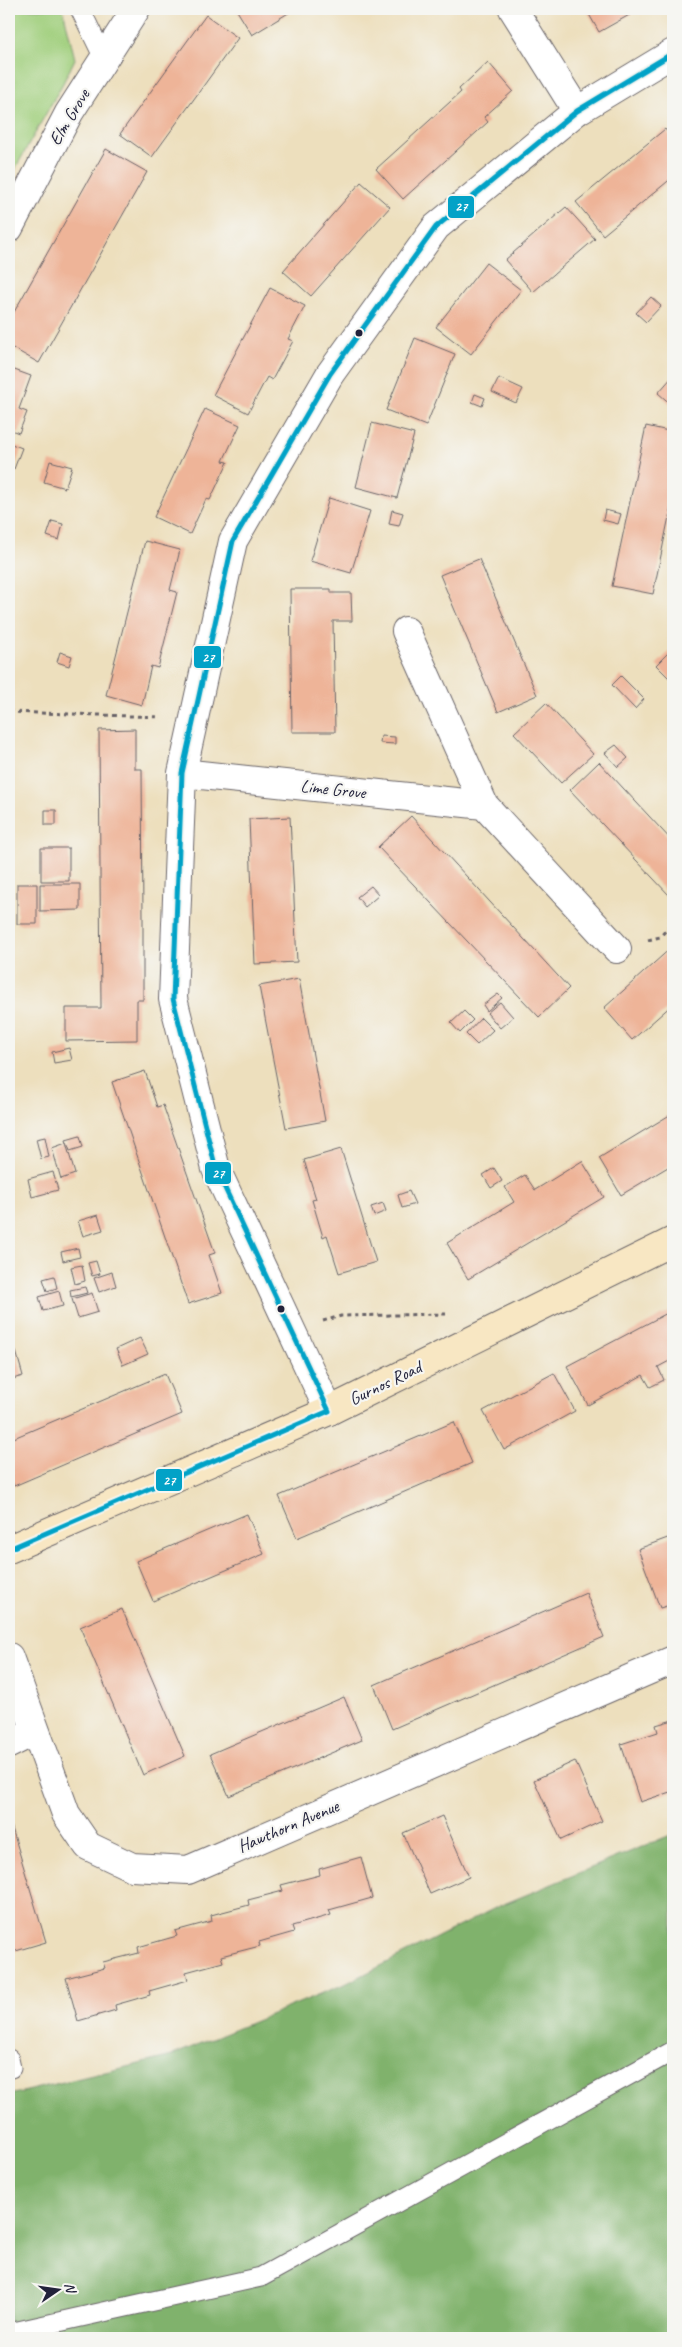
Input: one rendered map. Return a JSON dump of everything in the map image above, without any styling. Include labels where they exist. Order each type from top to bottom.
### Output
[{"type":"street","name":"Elm Grove","points":[[9,228],[69,113],[105,60],[136,9]]},
{"type":"street","points":[[513,9],[576,111]]},
{"type":"street","points":[[329,1411],[216,1169],[173,999],[182,773],[233,541],[330,374],[436,227],[576,111],[673,53]]},
{"type":"street","points":[[406,631],[484,804],[617,949]]},
{"type":"street","name":"Lime Grove","points":[[182,773],[484,804]]},
{"type":"street","name":"Gurnos Road","points":[[9,1550],[329,1411],[673,1241]]},
{"type":"street","name":"Hawthorn Avenue","points":[[9,1656],[66,1814],[88,1846],[132,1867],[188,1870],[673,1660]]},
{"type":"street","points":[[9,1744],[35,1731]]},
{"type":"lane","points":[[80,9],[105,60]]},
{"type":"lane","points":[[9,2333],[261,2277],[673,2051]]},
{"type":"path","points":[[9,712],[194,718]]},
{"type":"path","points":[[292,1331],[341,1316],[462,1313],[488,1332]]},
{"type":"green space","points":[[9,9],[63,9],[75,59],[9,180]]},
{"type":"green space","points":[[673,1834],[673,2338],[9,2338],[9,2095],[168,2057],[347,1983],[499,1906]]},
{"type":"building","points":[[236,9],[295,9],[252,35]]},
{"type":"building","points":[[586,9],[640,9],[599,32]]},
{"type":"building","points":[[206,15],[238,38],[152,157],[120,134]]},
{"type":"building","points":[[488,62],[513,91],[484,117],[488,122],[403,199],[376,169],[461,92],[459,89]]},
{"type":"building","points":[[665,129],[673,139],[673,177],[603,235],[576,202]]},
{"type":"building","points":[[106,149],[147,172],[39,363],[9,346],[9,321]]},
{"type":"building","points":[[361,182],[390,207],[311,296],[283,271]]},
{"type":"building","points":[[566,207],[595,239],[533,292],[505,260]]},
{"type":"building","points":[[486,263],[521,290],[471,354],[436,327]]},
{"type":"building","points":[[270,288],[305,306],[288,339],[293,341],[272,380],[267,377],[248,413],[213,395]]},
{"type":"building","points":[[651,297],[661,306],[646,322],[636,313]]},
{"type":"building","points":[[415,338],[455,354],[426,426],[386,410]]},
{"type":"building","points":[[9,368],[31,376],[19,409],[27,412],[19,433],[11,430],[9,436]]},
{"type":"building","points":[[673,376],[673,406],[658,393]]},
{"type":"building","points":[[499,378],[523,389],[516,403],[492,392]]},
{"type":"building","points":[[475,394],[485,398],[482,406],[472,402]]},
{"type":"building","points":[[205,409],[240,425],[223,461],[228,462],[210,500],[206,499],[190,534],[154,517]]},
{"type":"building","points":[[372,423],[414,434],[397,498],[356,487]]},
{"type":"building","points":[[646,426],[673,432],[673,497],[653,594],[612,586]]},
{"type":"building","points":[[9,443],[22,448],[14,469],[9,467]]},
{"type":"building","points":[[50,461],[72,467],[65,488],[44,482]]},
{"type":"building","points":[[329,498],[370,511],[351,573],[310,561]]},
{"type":"building","points":[[392,510],[403,513],[399,526],[389,524]]},
{"type":"building","points":[[605,510],[621,514],[618,524],[603,520]]},
{"type":"building","points":[[52,521],[63,524],[59,540],[47,536]]},
{"type":"building","points":[[145,541],[180,550],[170,590],[177,592],[158,668],[151,666],[142,705],[106,695]]},
{"type":"building","points":[[479,559],[537,695],[498,712],[440,575]]},
{"type":"building","points":[[290,589],[331,589],[331,593],[351,593],[352,621],[333,621],[335,732],[292,732]]},
{"type":"building","points":[[673,648],[673,682],[656,665]]},
{"type":"building","points":[[60,652],[72,656],[69,666],[57,662]]},
{"type":"building","points":[[621,676],[644,699],[635,709],[612,685]]},
{"type":"building","points":[[546,703],[593,754],[561,783],[514,733]]},
{"type":"building","points":[[135,729],[135,769],[142,769],[143,919],[143,1000],[137,1000],[137,1040],[66,1041],[66,1008],[101,1008],[99,730]]},
{"type":"building","points":[[381,736],[395,737],[395,744],[380,743]]},
{"type":"building","points":[[616,745],[628,758],[618,767],[605,753]]},
{"type":"building","points":[[599,762],[673,842],[673,891],[669,895],[570,790]]},
{"type":"building","points":[[45,810],[56,810],[56,825],[45,825]]},
{"type":"building","points":[[411,816],[569,988],[539,1017],[378,847]]},
{"type":"building","points":[[290,817],[297,962],[255,964],[249,819]]},
{"type":"building","points":[[41,848],[69,848],[69,881],[41,881]]},
{"type":"building","points":[[17,884],[37,884],[37,924],[17,924]]},
{"type":"building","points":[[40,884],[80,884],[80,910],[40,911]]},
{"type":"building","points":[[371,886],[379,895],[365,907],[357,897]]},
{"type":"building","points":[[673,946],[673,1004],[632,1040],[604,1008]]},
{"type":"building","points":[[299,979],[325,1121],[286,1128],[259,986]]},
{"type":"building","points":[[498,994],[502,998],[487,1011],[483,1005]]},
{"type":"building","points":[[500,1002],[513,1017],[500,1028],[487,1013]]},
{"type":"building","points":[[464,1011],[473,1020],[460,1033],[451,1023]]},
{"type":"building","points":[[481,1018],[493,1030],[477,1045],[466,1034]]},
{"type":"building","points":[[69,1048],[72,1060],[54,1063],[52,1052]]},
{"type":"building","points":[[145,1071],[157,1107],[163,1105],[215,1253],[209,1255],[222,1293],[188,1304],[112,1082]]},
{"type":"building","points":[[673,1113],[673,1164],[621,1195],[599,1158]]},
{"type":"building","points":[[80,1136],[83,1147],[70,1151],[66,1140]]},
{"type":"building","points":[[45,1137],[49,1157],[41,1159],[36,1139]]},
{"type":"building","points":[[66,1143],[75,1174],[61,1179],[52,1148]]},
{"type":"building","points":[[341,1149],[376,1262],[339,1273],[327,1235],[323,1237],[312,1200],[316,1199],[304,1160]]},
{"type":"building","points":[[582,1161],[604,1197],[468,1279],[447,1243],[514,1202],[505,1187],[525,1175],[535,1190]]},
{"type":"building","points":[[494,1168],[502,1181],[491,1188],[483,1175]]},
{"type":"building","points":[[53,1172],[58,1190],[32,1197],[28,1179]]},
{"type":"building","points":[[409,1191],[415,1204],[402,1208],[398,1195]]},
{"type":"building","points":[[383,1203],[386,1211],[374,1216],[371,1207]]},
{"type":"building","points":[[98,1215],[103,1230],[83,1236],[78,1221]]},
{"type":"building","points":[[78,1248],[80,1257],[63,1261],[61,1252]]},
{"type":"building","points":[[96,1261],[100,1274],[92,1276],[88,1263]]},
{"type":"building","points":[[82,1265],[85,1281],[75,1284],[71,1267]]},
{"type":"building","points":[[112,1272],[116,1286],[99,1292],[94,1278]]},
{"type":"building","points":[[54,1276],[57,1288],[47,1291],[43,1279]]},
{"type":"building","points":[[85,1287],[87,1293],[71,1297],[70,1290]]},
{"type":"building","points":[[59,1291],[63,1306],[43,1311],[39,1297]]},
{"type":"building","points":[[92,1293],[98,1312],[78,1318],[72,1299]]},
{"type":"building","points":[[673,1310],[673,1359],[658,1367],[664,1380],[650,1387],[643,1375],[588,1405],[567,1366]]},
{"type":"building","points":[[9,1326],[23,1376],[9,1380]]},
{"type":"building","points":[[140,1338],[148,1354],[123,1365],[116,1349]]},
{"type":"building","points":[[554,1373],[575,1411],[504,1450],[483,1411]]},
{"type":"building","points":[[165,1374],[182,1414],[14,1486],[9,1474],[9,1440]]},
{"type":"building","points":[[454,1422],[472,1463],[297,1538],[279,1496]]},
{"type":"building","points":[[247,1514],[264,1554],[153,1601],[136,1561]]},
{"type":"building","points":[[673,1536],[673,1604],[660,1608],[638,1549]]},
{"type":"building","points":[[586,1593],[604,1637],[392,1729],[374,1685]]},
{"type":"building","points":[[122,1609],[185,1756],[143,1775],[80,1627]]},
{"type":"building","points":[[344,1697],[362,1740],[229,1796],[210,1754]]},
{"type":"building","points":[[673,1720],[673,1763],[669,1765],[673,1778],[673,1791],[640,1802],[621,1744],[658,1732],[656,1725]]},
{"type":"building","points":[[575,1761],[602,1821],[561,1840],[534,1780]]},
{"type":"building","points":[[442,1816],[469,1877],[430,1894],[403,1833]]},
{"type":"building","points":[[9,1818],[46,1942],[9,1953]]},
{"type":"building","points":[[361,1857],[372,1898],[329,1910],[331,1915],[292,1926],[294,1932],[259,1942],[260,1946],[221,1956],[223,1962],[186,1972],[188,1980],[149,1991],[150,1995],[115,2005],[116,2010],[78,2021],[66,1978],[105,1968],[103,1962],[139,1953],[138,1947],[177,1936],[175,1931],[212,1921],[211,1915],[249,1905],[248,1900],[283,1891],[281,1885],[320,1875],[319,1869]]},
{"type":"transit line","name":"27","points":[[329,1411],[216,1169],[173,999],[182,773],[233,541],[330,374],[436,227],[577,111],[673,53]]},
{"type":"transit line","name":"27","points":[[9,1549],[329,1411]]}]
